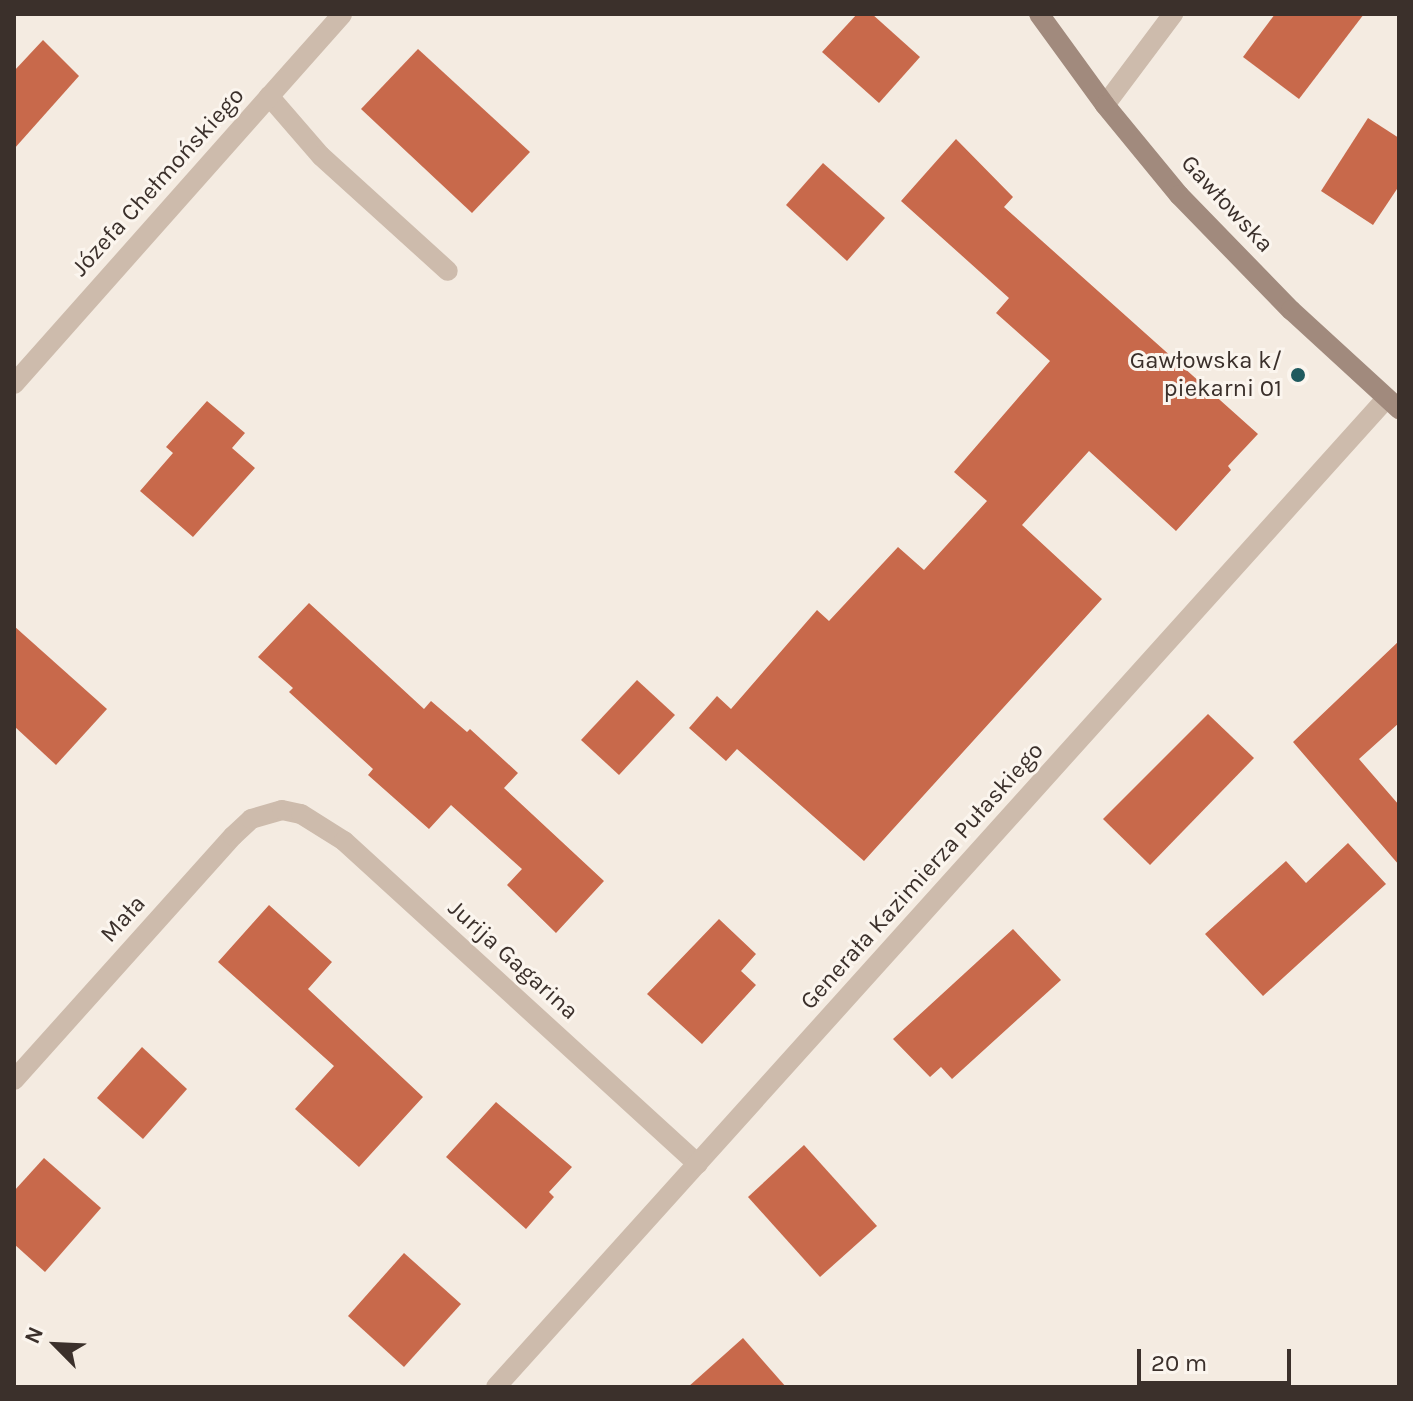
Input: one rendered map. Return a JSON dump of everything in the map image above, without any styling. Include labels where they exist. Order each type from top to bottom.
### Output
[{"type":"street","name":"Józefa Chełmońskiego","points":[[14,384],[342,14]]},
{"type":"street","name":"Gawłowska","points":[[1039,14],[1105,105],[1179,195],[1291,310],[1392,404]]},
{"type":"street","points":[[1105,105],[1173,14]]},
{"type":"street","points":[[269,96],[321,156],[448,271]]},
{"type":"street","name":"Generała Kazimierza Pułaskiego","points":[[496,1387],[1392,404]]},
{"type":"street","name":"Jurija Gagarina","points":[[282,810],[301,814],[344,841],[698,1164]]},
{"type":"street","name":"Mała","points":[[14,1080],[233,836],[251,819],[282,810]]},
{"type":"building","points":[[857,14],[872,14],[920,57],[879,103],[822,52]]},
{"type":"building","points":[[1275,14],[1364,14],[1299,99],[1243,57]]},
{"type":"building","points":[[43,40],[79,76],[14,149],[14,71]]},
{"type":"building","points":[[418,49],[530,152],[472,213],[361,109]]},
{"type":"building","points":[[1368,118],[1399,138],[1399,186],[1373,225],[1321,191]]},
{"type":"building","points":[[956,139],[1013,197],[1004,207],[1258,434],[1228,466],[1231,470],[1176,531],[1089,451],[1022,525],[1102,599],[864,861],[737,749],[726,761],[689,728],[717,696],[731,709],[817,610],[829,621],[898,547],[924,570],[987,501],[954,472],[1050,361],[996,313],[1009,298],[901,201]]},
{"type":"building","points":[[823,163],[885,218],[847,261],[786,205]]},
{"type":"building","points":[[207,401],[245,433],[232,448],[255,468],[193,537],[140,491],[173,453],[166,447]]},
{"type":"building","points":[[309,603],[424,709],[431,701],[467,732],[470,729],[518,773],[504,788],[604,881],[556,933],[507,885],[522,869],[451,805],[429,829],[368,775],[373,769],[289,692],[293,688],[258,657]]},
{"type":"building","points":[[14,626],[107,709],[56,765],[14,726]]},
{"type":"building","points":[[1399,641],[1399,723],[1359,759],[1399,805],[1399,865],[1293,742]]},
{"type":"building","points":[[637,680],[675,715],[619,775],[581,740]]},
{"type":"building","points":[[1208,714],[1254,758],[1150,865],[1103,819]]},
{"type":"building","points":[[1348,843],[1386,884],[1263,996],[1205,934],[1286,861],[1306,883]]},
{"type":"building","points":[[269,905],[332,962],[308,989],[423,1097],[359,1167],[295,1109],[334,1066],[218,962]]},
{"type":"building","points":[[719,919],[756,954],[741,971],[756,985],[702,1044],[647,994]]},
{"type":"building","points":[[1013,929],[1061,980],[952,1079],[941,1067],[930,1077],[893,1039]]},
{"type":"building","points":[[142,1047],[187,1089],[143,1139],[97,1098]]},
{"type":"building","points":[[496,1102],[572,1167],[549,1192],[554,1197],[526,1229],[446,1157]]},
{"type":"building","points":[[804,1145],[877,1226],[820,1277],[748,1197]]},
{"type":"building","points":[[44,1158],[101,1208],[45,1272],[14,1244],[14,1191]]},
{"type":"building","points":[[404,1253],[461,1304],[404,1367],[348,1316]]},
{"type":"building","points":[[743,1338],[786,1387],[688,1387]]},
{"type":"place","name":"Gawłowska k/ piekarni 01","points":[[1298,375]]}]
